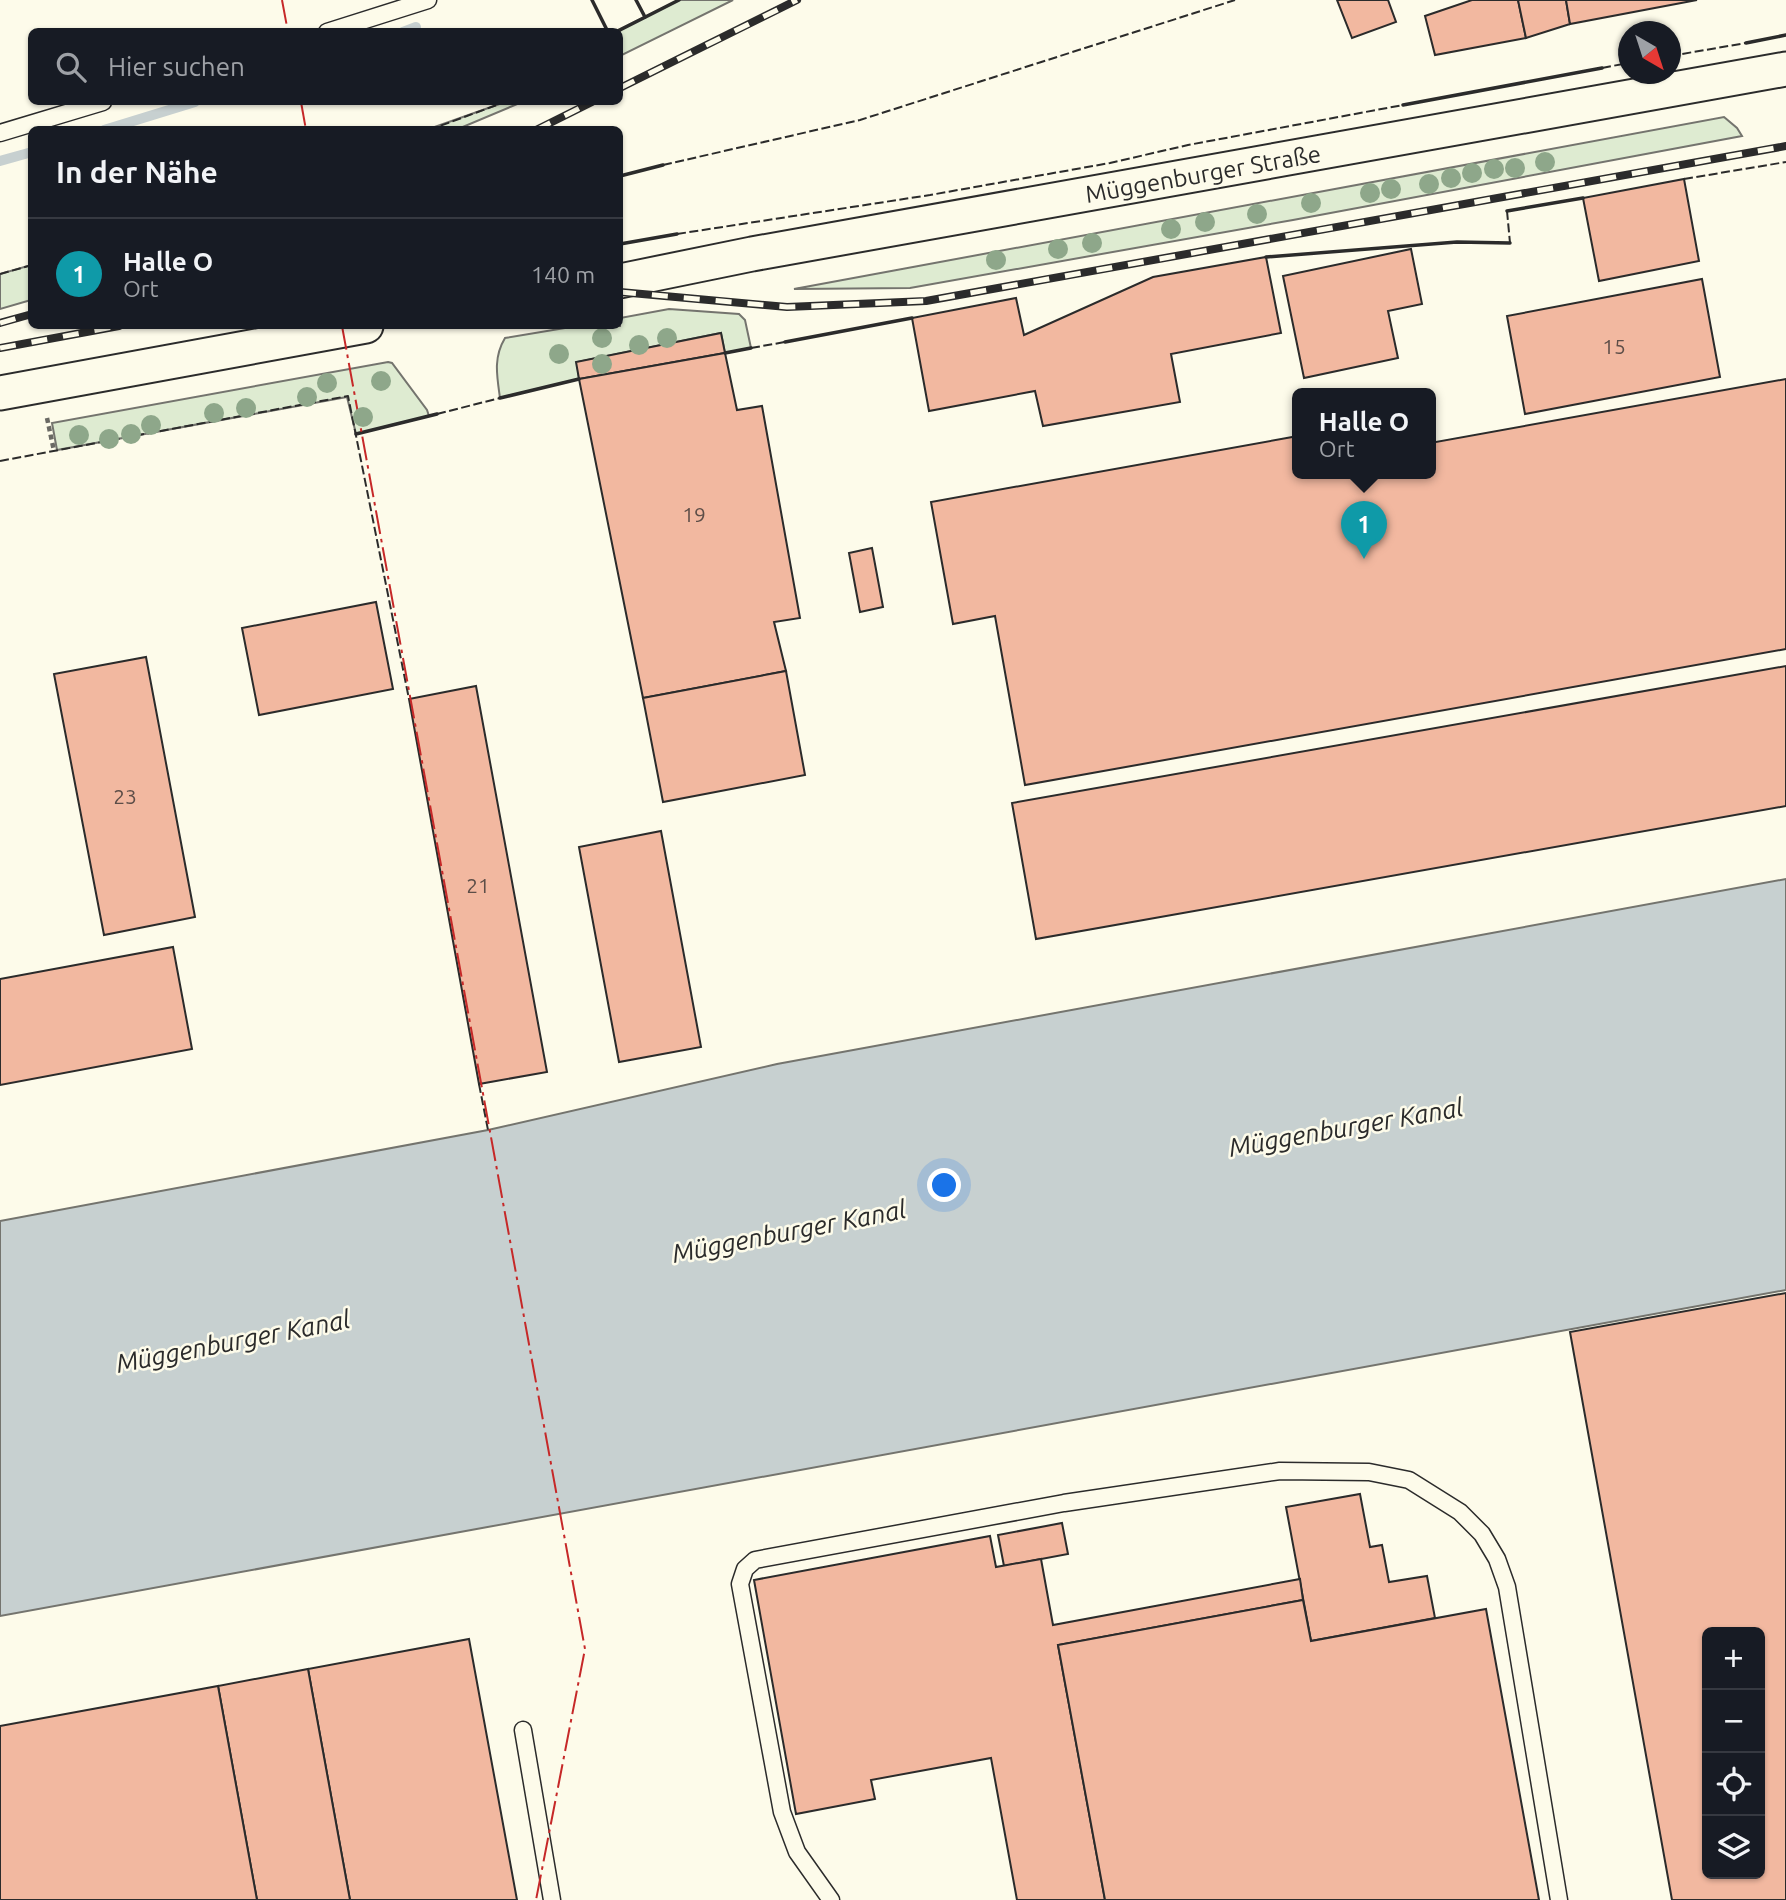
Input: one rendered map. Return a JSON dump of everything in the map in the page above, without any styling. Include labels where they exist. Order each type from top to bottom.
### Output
[{"type":"street","name":"Müggenburger Straße","points":[[623,280],[779,249],[1786,69]]},
{"type":"street","points":[[0,393],[350,329]]},
{"type":"lane","points":[[340,28],[428,0]]},
{"type":"lane","points":[[0,133],[93,105]]},
{"type":"lane","points":[[831,1900],[797,1852],[782,1812],[740,1584],[745,1570],[755,1560],[1064,1503],[1280,1471],[1368,1472],[1409,1480],[1460,1512],[1482,1534],[1497,1559],[1507,1587],[1559,1900]]},
{"type":"lane","points":[[523,1730],[552,1900]]},
{"type":"green space","points":[[679,0],[733,0],[623,55],[622,28]]},
{"type":"green space","points":[[497,105],[515,105],[465,126],[437,126]]},
{"type":"green space","points":[[1724,117],[1742,136],[910,288],[794,289]]},
{"type":"green space","points":[[28,266],[28,301],[0,309],[0,274]]},
{"type":"green space","points":[[669,309],[739,314],[745,320],[751,348],[725,353],[721,333],[577,362],[579,379],[500,398],[497,360],[505,338],[559,329],[623,329],[623,317]]},
{"type":"green space","points":[[392,363],[429,416],[356,434],[347,397],[57,450],[52,423]]},
{"type":"water","name":"Müggenburger Kanal","points":[[1786,879],[1786,1290],[0,1616],[0,1221],[488,1130],[777,1064]]},
{"type":"building","points":[[1337,0],[1388,0],[1396,22],[1352,38]]},
{"type":"building","points":[[1472,0],[1518,0],[1526,38],[1435,55],[1425,16]]},
{"type":"building","points":[[1518,0],[1566,0],[1570,24],[1526,38]]},
{"type":"building","points":[[1566,0],[1697,0],[1570,24]]},
{"type":"building","points":[[1684,179],[1699,261],[1599,281],[1583,198]]},
{"type":"building","points":[[1411,249],[1422,304],[1388,311],[1398,358],[1304,378],[1283,276]]},
{"type":"building","points":[[1266,257],[1281,333],[1171,354],[1180,402],[1043,426],[1035,391],[929,411],[912,318],[1016,298],[1024,335],[1153,277]]},
{"type":"building","points":[[1702,279],[1720,377],[1525,414],[1507,316]]},
{"type":"building","points":[[721,333],[725,353],[579,379],[576,362]]},
{"type":"building","points":[[725,353],[737,410],[762,406],[800,618],[774,622],[786,671],[643,698],[579,379]]},
{"type":"building","points":[[1786,379],[1786,649],[1025,785],[995,616],[953,624],[931,502],[1292,437],[1292,479],[1436,479],[1436,442]]},
{"type":"building","points":[[872,548],[883,607],[860,612],[849,553]]},
{"type":"building","points":[[376,602],[393,689],[259,715],[242,628]]},
{"type":"building","points":[[146,657],[195,917],[104,935],[54,674]]},
{"type":"building","points":[[1786,666],[1786,806],[1036,939],[1012,803]]},
{"type":"building","points":[[786,671],[805,775],[663,802],[643,698]]},
{"type":"building","points":[[476,686],[547,1072],[479,1084],[409,699]]},
{"type":"building","points":[[661,831],[701,1047],[619,1062],[579,847]]},
{"type":"building","points":[[173,947],[192,1049],[0,1085],[0,979]]},
{"type":"building","points":[[1786,1293],[1786,1900],[1672,1900],[1570,1332]]},
{"type":"building","points":[[1360,1494],[1370,1547],[1382,1545],[1389,1582],[1427,1576],[1435,1618],[1311,1641],[1286,1507]]},
{"type":"building","points":[[1062,1523],[1068,1554],[1004,1566],[998,1535]]},
{"type":"building","points":[[990,1536],[996,1567],[1041,1559],[1053,1625],[1300,1579],[1303,1600],[1058,1645],[1105,1900],[1017,1900],[991,1758],[871,1780],[875,1799],[796,1814],[754,1580]]},
{"type":"building","points":[[1303,1600],[1311,1641],[1486,1609],[1539,1900],[1105,1900],[1058,1645]]},
{"type":"building","points":[[469,1639],[517,1900],[350,1900],[308,1669]]},
{"type":"building","points":[[308,1669],[350,1900],[257,1900],[218,1686]]},
{"type":"building","points":[[218,1686],[257,1900],[0,1900],[0,1726]]},
{"type":"waterway","points":[[117,126],[185,105]]},
{"type":"waterway","points":[[0,161],[28,153]]},
{"type":"railway","points":[[623,87],[797,0]]},
{"type":"railway","points":[[544,126],[586,105]]},
{"type":"railway","points":[[623,292],[787,307],[926,301],[1786,146]]},
{"type":"railway","points":[[0,323],[28,315]]},
{"type":"railway","points":[[0,348],[103,329]]},
{"type":"fence","points":[[663,165],[860,120],[1235,0]]},
{"type":"fence","points":[[1681,54],[1746,43]]},
{"type":"fence","points":[[1602,68],[1618,65]]},
{"type":"fence","points":[[440,126],[497,105]]},
{"type":"fence","points":[[677,234],[930,195],[1110,163],[1188,145],[1403,105]]},
{"type":"fence","points":[[1684,179],[1786,162]]},
{"type":"fence","points":[[1507,211],[1510,243]]},
{"type":"fence","points":[[0,274],[28,266]]},
{"type":"fence","points":[[751,348],[785,342]]},
{"type":"fence","points":[[0,461],[348,396],[409,699]]},
{"type":"fence","points":[[437,414],[500,398]]},
{"type":"fence","points":[[479,1084],[488,1130]]},
{"type":"wall","points":[[592,0],[606,28]]},
{"type":"wall","points":[[636,0],[645,17]]},
{"type":"wall","points":[[623,28],[679,0]]},
{"type":"wall","points":[[1746,43],[1786,35]]},
{"type":"wall","points":[[1403,105],[1602,68]]},
{"type":"wall","points":[[623,175],[663,165]]},
{"type":"wall","points":[[1507,211],[1583,198]]},
{"type":"wall","points":[[623,243],[677,234]]},
{"type":"wall","points":[[1266,257],[1457,242],[1510,243]]},
{"type":"wall","points":[[785,342],[912,318]]},
{"type":"wall","points":[[725,353],[751,348]]},
{"type":"wall","points":[[500,398],[579,379]]},
{"type":"wall","points":[[356,434],[437,414]]},
{"type":"power","points":[[282,0],[287,28]]},
{"type":"power","points":[[302,105],[305,126]]},
{"type":"power","points":[[343,329],[585,1649],[536,1900]]},
{"type":"place","name":"Halle O","points":[[1364,559]]}]
